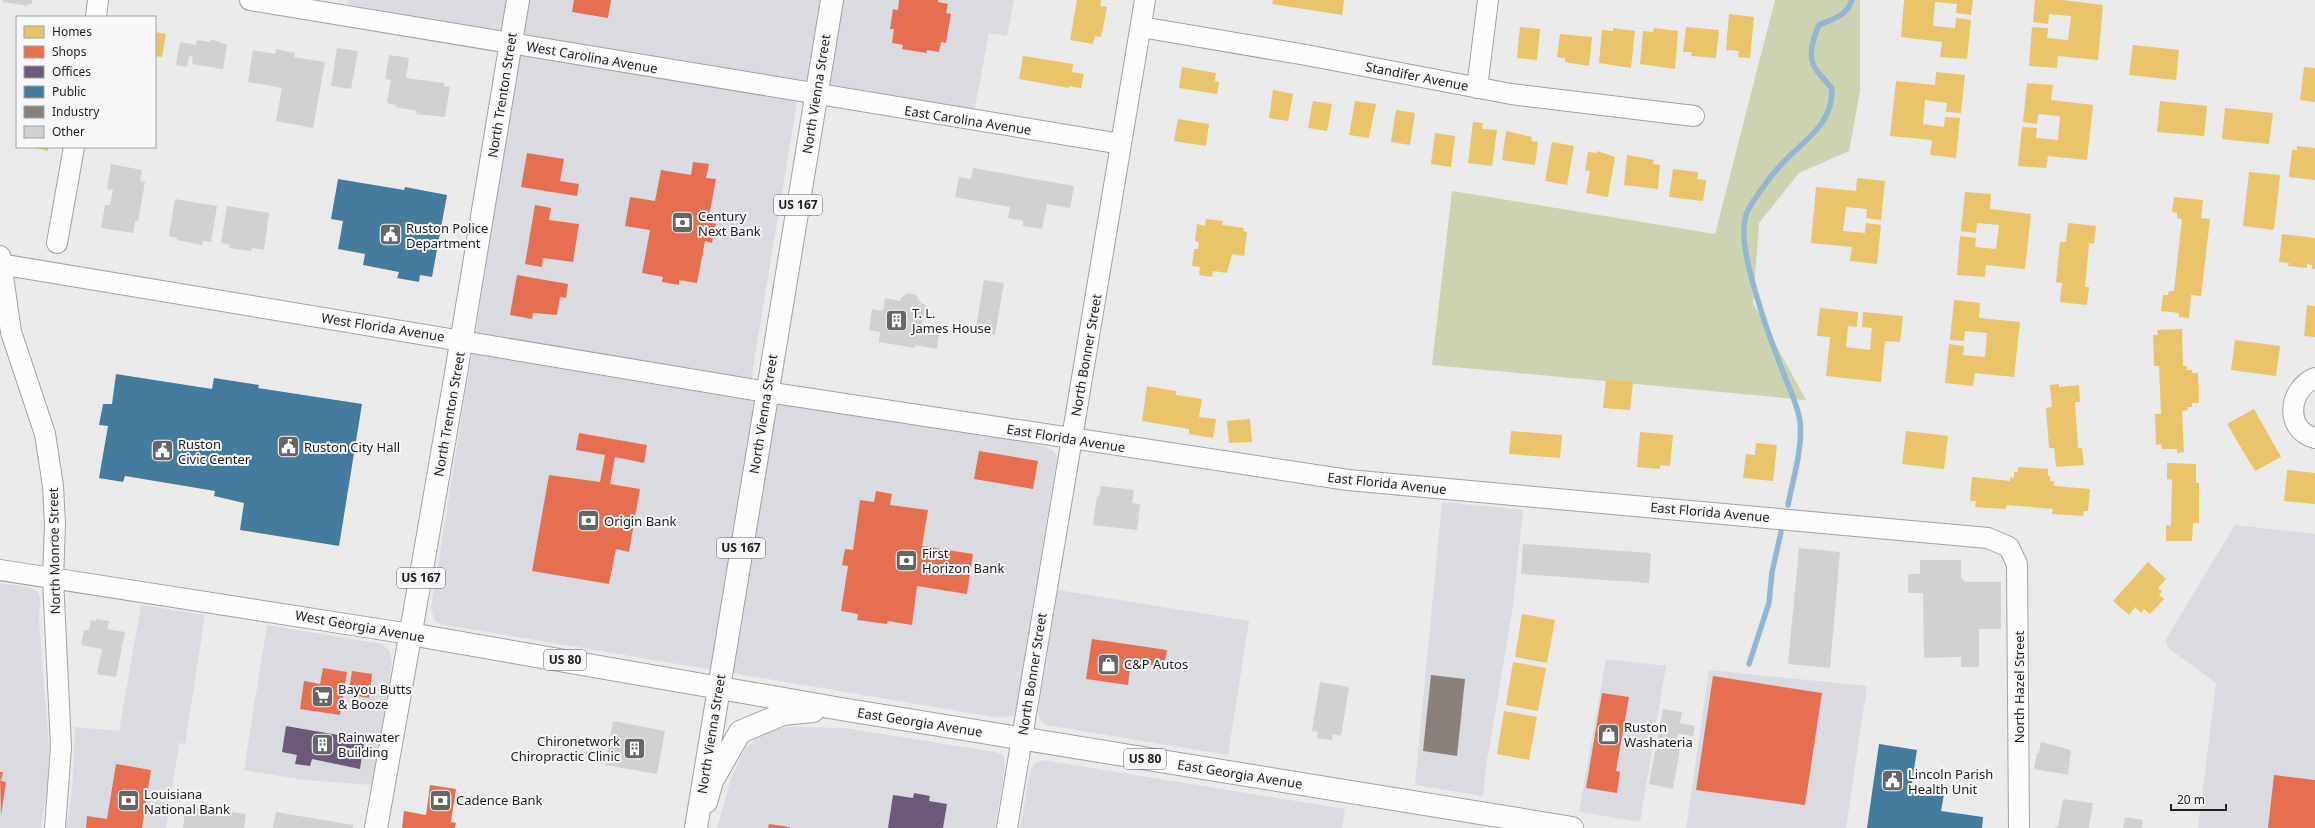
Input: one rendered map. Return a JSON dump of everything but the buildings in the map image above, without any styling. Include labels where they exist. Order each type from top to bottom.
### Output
[{"type":"main road","name":"North Trenton Street","points":[[376,828],[462,341],[518,0]]},
{"type":"main road","name":"North Vienna Street","points":[[697,828],[832,0]]},
{"type":"main road","name":"West Georgia Avenue","points":[[410,634],[719,687]]},
{"type":"main road","name":"East Georgia Avenue","points":[[719,687],[835,708],[1572,828]]},
{"type":"main road","points":[[697,828],[712,781],[740,732],[783,714],[835,708]]},
{"type":"street","points":[[96,16],[98,0]]},
{"type":"street","name":"West Carolina Avenue","points":[[250,0],[816,95]]},
{"type":"street","name":"North Bonner Street","points":[[1007,828],[1145,0]]},
{"type":"street","points":[[1477,88],[1488,0]]},
{"type":"street","name":"Standifer Avenue","points":[[1140,27],[1306,55],[1477,88],[1694,116]]},
{"type":"street","name":"East Carolina Avenue","points":[[816,95],[1121,144]]},
{"type":"street","points":[[57,243],[74,148]]},
{"type":"street","name":"West Florida Avenue","points":[[0,261],[767,392]]},
{"type":"street","name":"North Monroe Street","points":[[0,261],[11,332],[44,434],[49,458],[55,505],[53,579],[61,747],[55,828]]},
{"type":"street","points":[[2315,378],[2300,388],[2293,404],[2296,422],[2302,431],[2315,438]]},
{"type":"street","name":"East Florida Avenue","points":[[767,392],[1348,480],[1975,536],[1992,539],[2009,548]]},
{"type":"street","name":"North Hazel Street","points":[[2009,548],[2016,559],[2018,587],[2019,828]]},
{"type":"street","name":"West Georgia Avenue","points":[[0,570],[241,606],[410,634]]},
{"type":"shaded area","points":[[348,0],[1014,0],[1007,36],[989,33],[974,113],[800,85],[748,398],[1038,444],[1054,451],[1057,457],[1016,708],[1013,716],[1000,718],[440,624],[434,620],[431,607],[524,33],[424,19],[347,4]]},
{"type":"shaded area","points":[[1442,502],[1523,510],[1513,607],[1487,760],[1483,796],[1415,785]]},
{"type":"shaded area","points":[[2235,525],[2315,534],[2315,828],[2198,828],[2216,683],[2168,648],[2166,639]]},
{"type":"shaded area","points":[[0,583],[32,588],[38,592],[40,599],[39,620],[49,745],[48,781],[41,828],[0,828]]},
{"type":"shaded area","points":[[1058,590],[1249,621],[1228,755],[1046,725],[1041,721],[1038,712]]},
{"type":"shaded area","points":[[141,605],[205,615],[185,744],[179,743],[166,828],[66,828],[72,791],[75,727],[119,731]]},
{"type":"shaded area","points":[[267,625],[382,644],[390,651],[392,664],[372,785],[304,780],[244,770]]},
{"type":"shaded area","points":[[1606,659],[1666,666],[1640,822],[1579,812]]},
{"type":"shaded area","points":[[1709,670],[1867,686],[1846,828],[1686,828]]},
{"type":"shaded area","points":[[775,728],[845,728],[1002,754],[1004,757],[1005,767],[995,828],[717,828],[731,778],[745,749],[760,735]]},
{"type":"shaded area","points":[[1043,760],[1345,809],[1342,828],[1020,828],[1030,772],[1034,764]]},
{"type":"green space","points":[[1775,0],[1860,0],[1860,91],[1849,151],[1799,173],[1759,223],[1753,303],[1806,400],[1432,365],[1452,191],[1715,234]]},
{"type":"waterway","points":[[1788,505],[1799,453],[1801,431],[1799,414],[1763,317],[1751,277],[1744,241],[1744,227],[1747,212],[1770,178],[1777,169],[1815,132],[1827,113],[1831,102],[1832,89],[1814,66],[1812,61],[1812,45],[1819,25],[1843,14],[1852,0]]},
{"type":"waterway","points":[[1749,664],[1769,603],[1772,572],[1781,532]]},
{"type":"place","name":"Century Next Bank","points":[[682,223]]},
{"type":"place","name":"Ruston Police Department","points":[[390,235]]},
{"type":"place","name":"T. L. James House","points":[[897,320]]},
{"type":"place","name":"Ruston City Hall","points":[[289,447]]},
{"type":"place","name":"Ruston Civic Center","points":[[163,451]]},
{"type":"place","name":"Origin Bank","points":[[588,521]]},
{"type":"place","name":"First Horizon Bank","points":[[907,560]]},
{"type":"place","name":"C&P Autos","points":[[1109,664]]},
{"type":"place","name":"Bayou Butts & Booze","points":[[323,696]]},
{"type":"place","name":"Ruston Washateria","points":[[1609,734]]},
{"type":"place","name":"Rainwater Building","points":[[323,744]]},
{"type":"place","name":"Chironetwork Chiropractic Clinic","points":[[635,748]]},
{"type":"place","name":"Lincoln Parish Health Unit","points":[[1893,781]]},
{"type":"place","name":"Cadence Bank","points":[[441,800]]},
{"type":"place","name":"Louisiana National Bank","points":[[128,801]]}]
